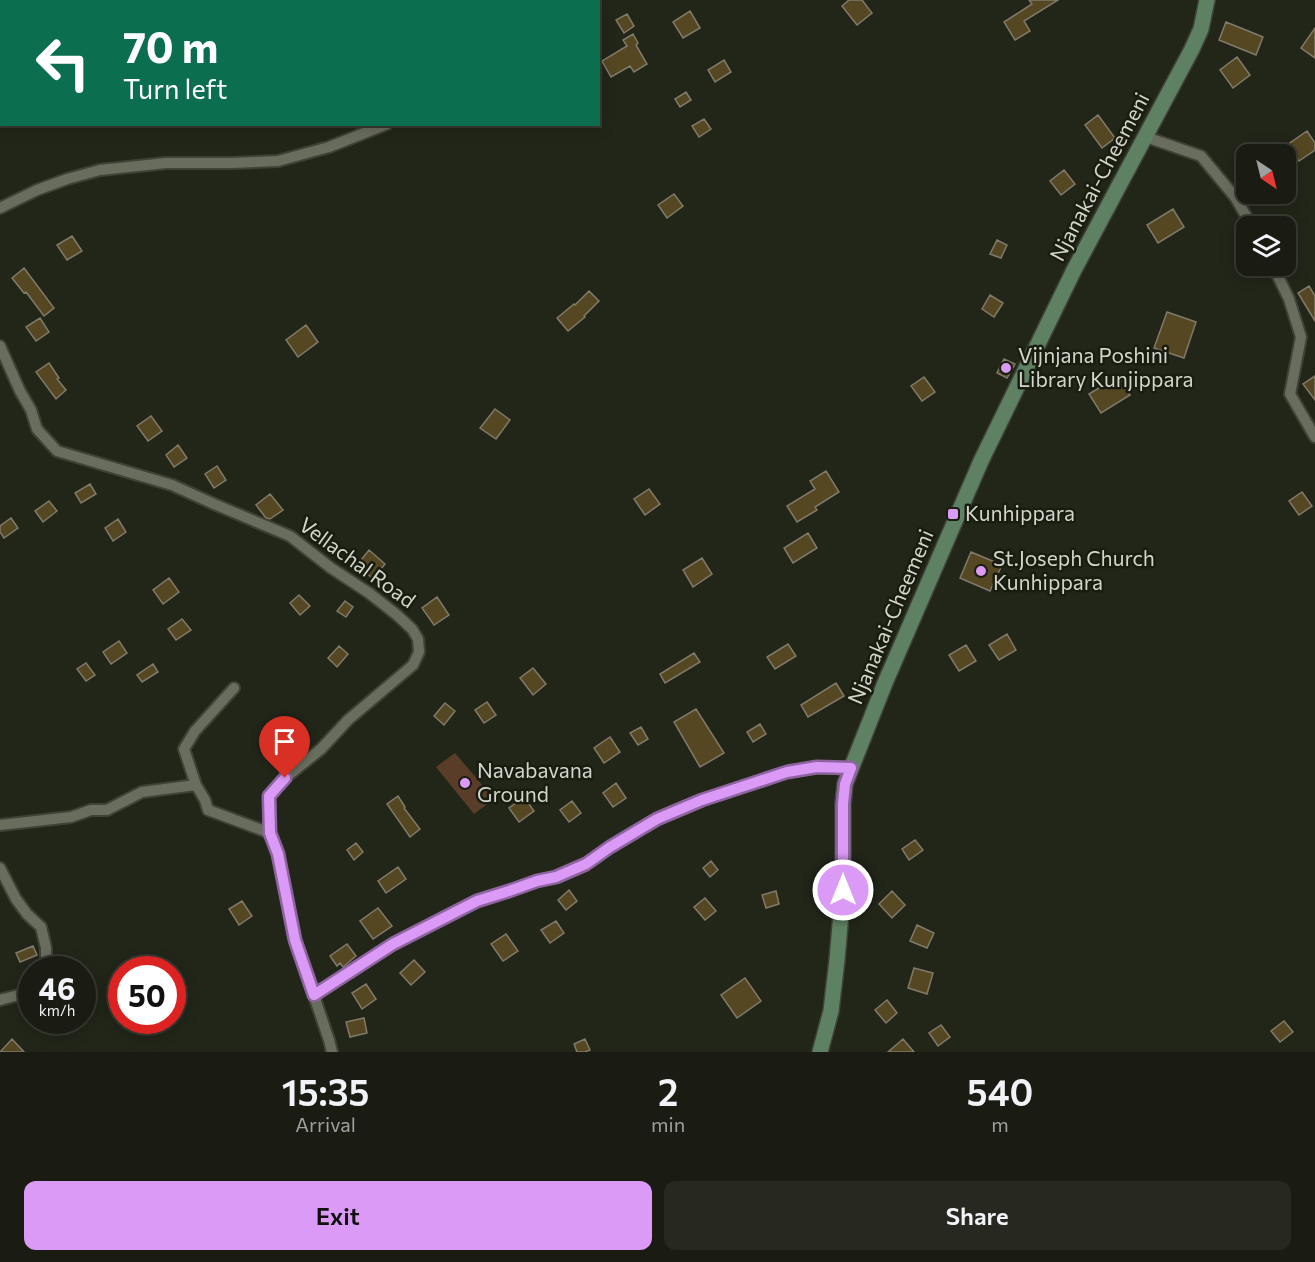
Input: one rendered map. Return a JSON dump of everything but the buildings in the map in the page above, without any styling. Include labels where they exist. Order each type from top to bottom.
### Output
[{"type":"main road","name":"Njanakai-Cheemeni","points":[[820,1052],[831,1011],[836,970],[843,890],[845,784],[885,683],[981,461],[1074,270],[1201,29],[1207,0]]},
{"type":"street","points":[[0,208],[38,190],[100,170],[166,163],[278,160],[329,147],[382,126]]},
{"type":"street","points":[[1146,137],[1201,156],[1235,197],[1246,216]]},
{"type":"street","points":[[1278,276],[1289,298],[1301,337],[1290,394],[1315,437]]},
{"type":"street","name":"Vellachal Road","points":[[0,346],[31,410],[37,429],[57,451],[172,485],[290,536],[397,615],[412,629],[418,639],[419,652],[413,665],[348,720],[321,750],[285,778],[269,796],[270,833],[278,854],[295,940],[332,1052]]},
{"type":"street","points":[[234,688],[195,731],[184,749],[196,785],[208,810],[270,833]]},
{"type":"street","points":[[314,995],[393,944],[477,901],[556,877],[586,864],[657,819],[702,800],[787,772],[817,767],[851,768]]},
{"type":"street","points":[[0,825],[70,817],[91,810],[107,810],[142,792],[196,785]]},
{"type":"street","points":[[0,868],[16,899],[41,927],[46,956]]},
{"type":"street","points":[[0,1000],[18,996]]},
{"type":"shaded area","name":"Navabavana Ground","points":[[455,753],[494,799],[474,814],[436,767]]},
{"type":"place","name":"Vijnjana Poshini Library Kunjippara","points":[[1006,368]]},
{"type":"place","name":"Kunhippara","points":[[953,514]]},
{"type":"place","name":"St.Joseph Church Kunhippara","points":[[981,571]]},
{"type":"place","name":"Navabavana Ground","points":[[465,783]]},
{"type":"route","points":[[285,778],[269,796],[270,833],[278,854],[295,940],[314,995],[393,944],[477,901],[556,877],[586,864],[657,819],[702,800],[787,772],[817,767],[851,768],[845,784],[843,804],[843,890]]}]
